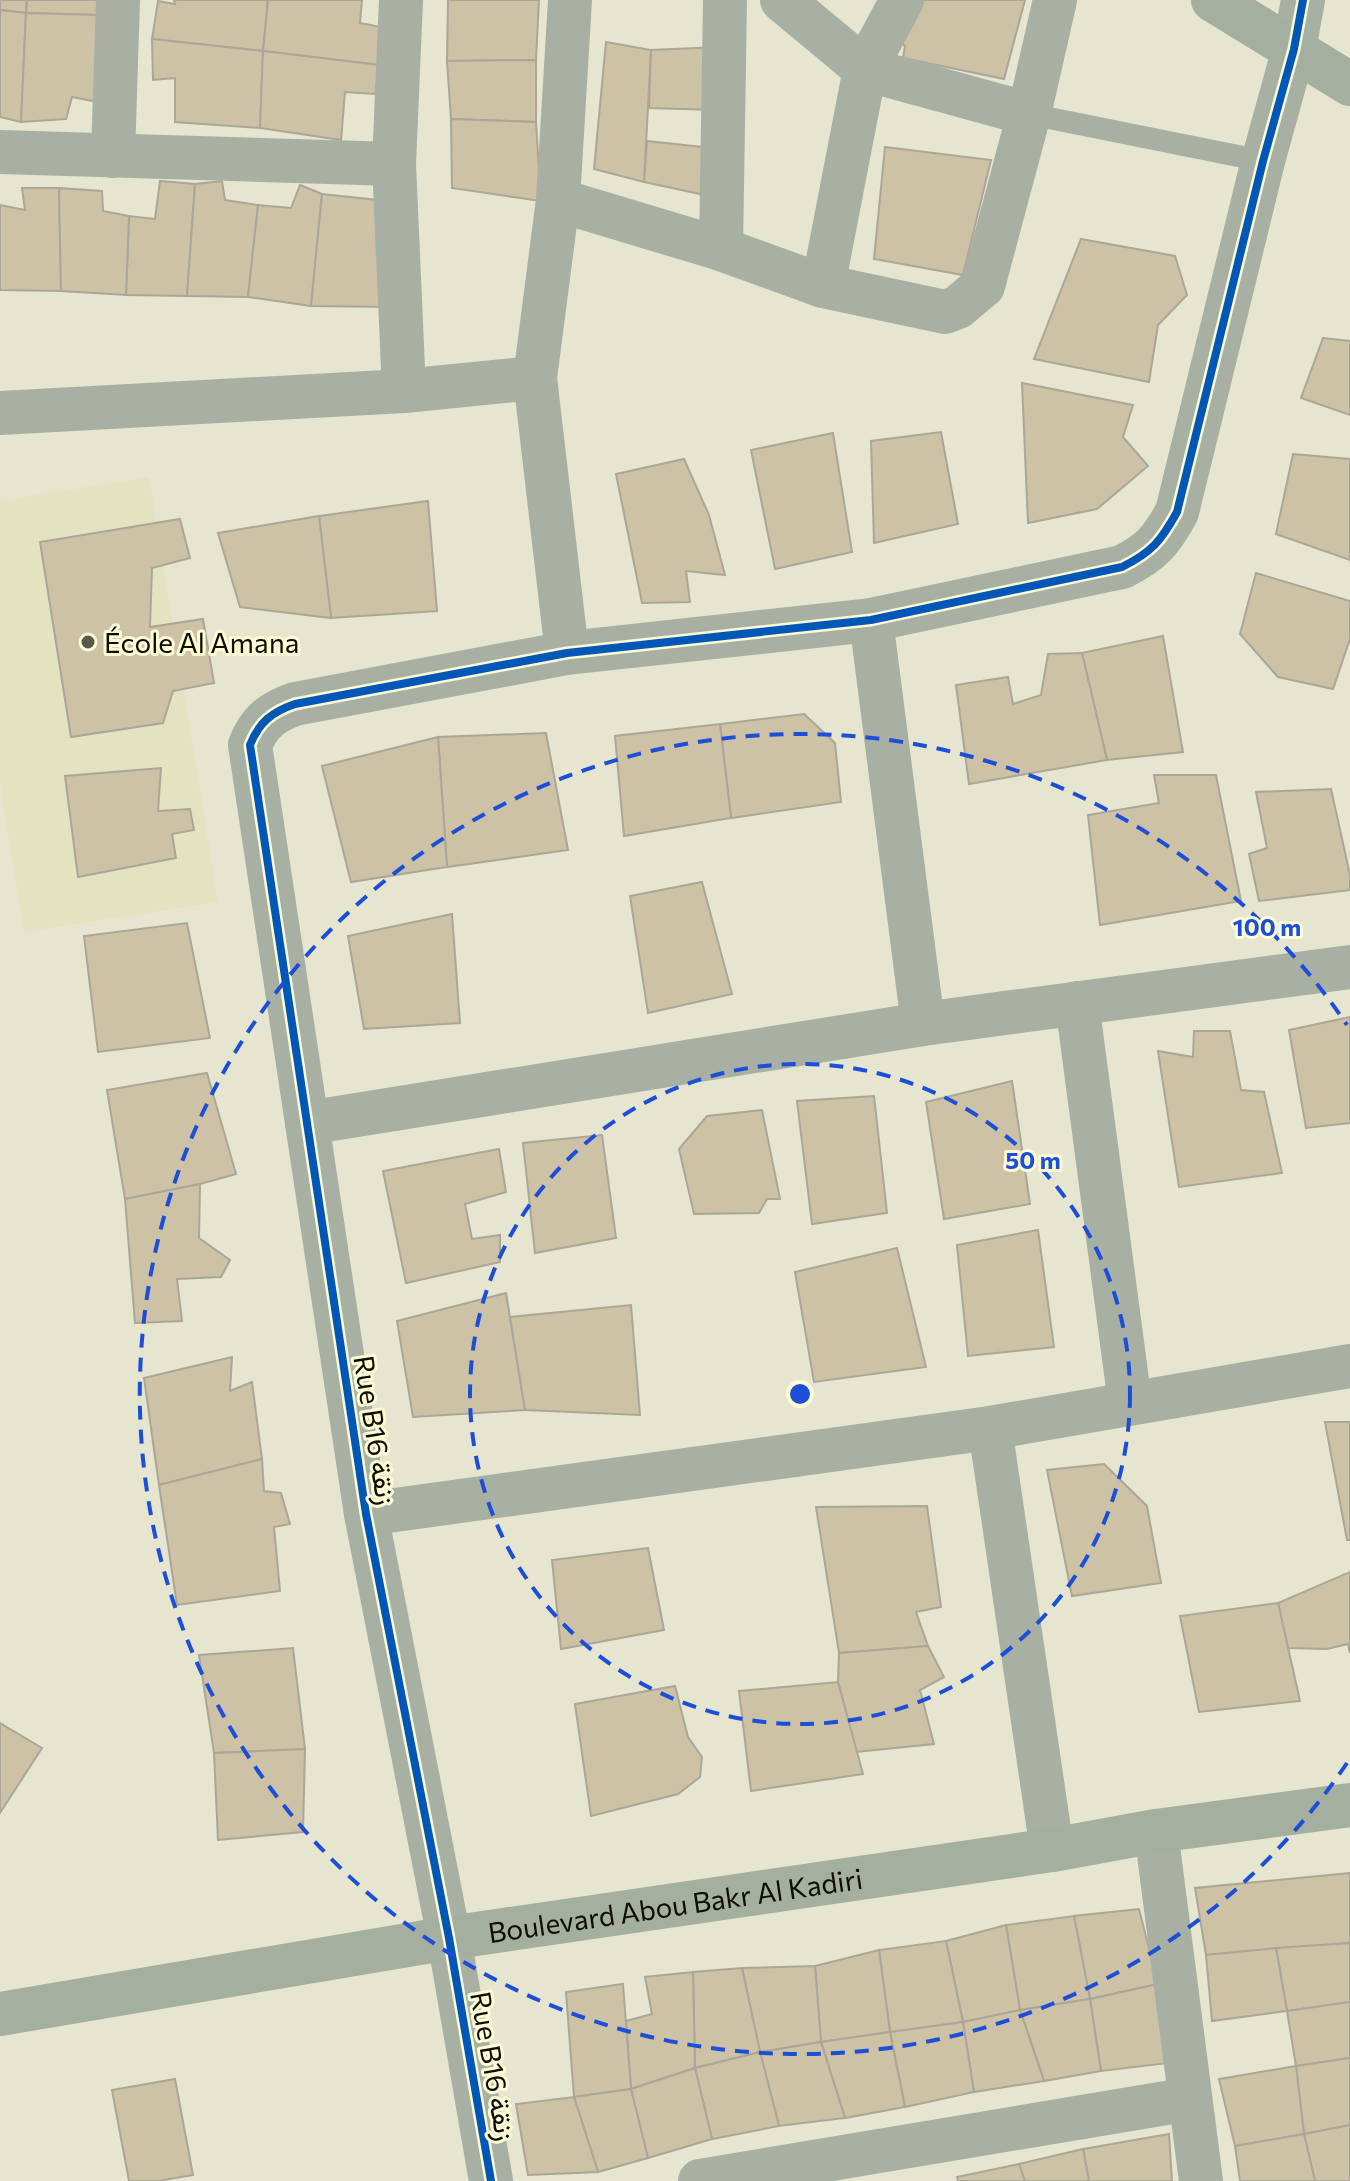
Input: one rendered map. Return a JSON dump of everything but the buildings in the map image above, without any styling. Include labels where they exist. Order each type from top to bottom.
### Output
[{"type":"main road","points":[[1213,0],[1350,84]]},
{"type":"main road","name":"Boulevard Abou Bakr Al Kadiri","points":[[8,2007],[449,1938],[1052,1850],[1156,1831],[1350,1805]]},
{"type":"street","points":[[113,156],[118,0]]},
{"type":"street","points":[[401,0],[394,164],[404,391]]},
{"type":"street","points":[[567,653],[535,378],[558,200],[570,0]]},
{"type":"street","points":[[721,249],[725,0]]},
{"type":"street","points":[[782,0],[865,69],[1029,114]]},
{"type":"street","points":[[823,286],[865,69],[902,0]]},
{"type":"street","points":[[558,200],[721,249],[823,286],[945,312],[970,298],[983,286],[1029,114],[1055,0]]},
{"type":"street","name":"Rue B16 زنقة","points":[[491,2181],[449,1938],[366,1514],[250,745],[256,728],[275,711],[295,704],[567,653],[871,620],[1122,567],[1147,554],[1164,538],[1177,512],[1263,161],[1294,49],[1303,0]]},
{"type":"street","points":[[0,152],[394,164]]},
{"type":"street","points":[[0,413],[404,391],[535,378]]},
{"type":"street","points":[[871,620],[923,1024]]},
{"type":"street","points":[[307,1123],[923,1024],[1350,967]]},
{"type":"street","points":[[1077,1003],[1130,1403]]},
{"type":"street","points":[[366,1514],[990,1428],[1350,1366]]},
{"type":"street","points":[[990,1428],[1052,1850]]},
{"type":"street","points":[[1156,1831],[1201,2181]]},
{"type":"street","points":[[700,2181],[1190,2099]]},
{"type":"lane","points":[[1029,114],[1263,161]]},
{"type":"shaded area","name":"École Al Amana","points":[[149,477],[218,902],[24,932],[0,784],[0,501]]},
{"type":"cycle path","points":[[491,2181],[449,1938],[366,1514],[250,745],[267,719],[295,704],[567,653],[871,620],[1122,567],[1141,556],[1160,538],[1177,512],[1263,161],[1294,49],[1303,0]]},
{"type":"place","name":"École Al Amana","points":[[88,642]]}]
